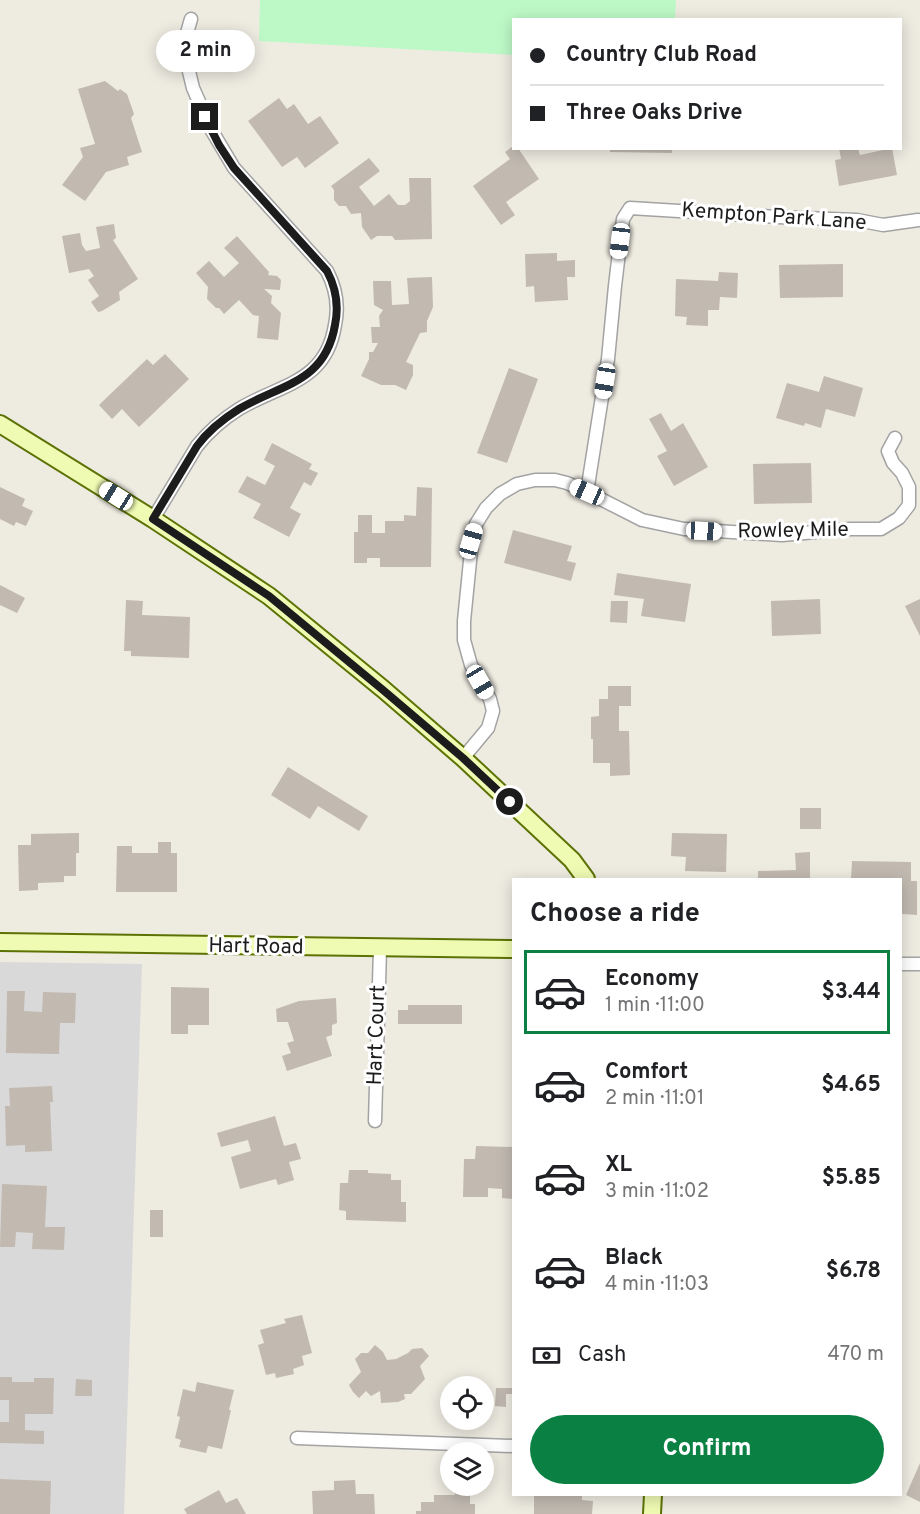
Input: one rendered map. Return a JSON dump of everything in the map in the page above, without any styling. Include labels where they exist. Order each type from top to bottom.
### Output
[{"type":"main road","points":[[0,424],[153,519],[269,596],[463,758],[572,860],[585,878]]},
{"type":"main road","name":"Hart Road","points":[[0,942],[512,949]]},
{"type":"main road","points":[[652,1514],[653,1496]]},
{"type":"street","points":[[153,519],[205,436],[239,409],[296,382],[312,371],[331,343],[337,309],[334,288],[327,271],[234,168],[212,131],[194,88],[186,59],[185,40],[191,19]]},
{"type":"street","name":"Kempton Park Lane","points":[[587,492],[608,359],[623,219],[630,208],[778,217],[857,219],[883,225],[918,220]]},
{"type":"street","name":"Rowley Mile","points":[[463,758],[488,728],[493,711],[490,699],[471,665],[464,640],[464,621],[471,541],[476,524],[486,508],[500,494],[517,484],[536,480],[555,480],[587,492],[642,520],[684,530],[782,535],[881,529],[899,518],[909,505],[909,487],[888,451],[895,438]]},
{"type":"street","name":"Hart Court","points":[[375,1121],[380,948]]},
{"type":"street","points":[[902,964],[920,964]]},
{"type":"street","points":[[297,1438],[512,1446]]},
{"type":"shaded area","points":[[0,962],[142,964],[124,1514],[0,1514]]},
{"type":"green space","points":[[260,0],[676,0],[675,18],[512,18],[512,55],[259,41]]},
{"type":"building","points":[[105,81],[118,91],[120,89],[127,94],[134,114],[131,118],[142,152],[127,157],[129,165],[106,172],[85,201],[62,185],[83,157],[80,148],[95,144],[78,89]]},
{"type":"building","points":[[279,98],[287,109],[294,104],[308,124],[320,116],[339,143],[305,168],[297,157],[282,167],[248,121]]},
{"type":"building","points":[[512,147],[512,150],[519,150],[539,179],[506,202],[515,215],[501,225],[473,186],[510,159],[505,152]]},
{"type":"building","points":[[610,150],[672,150],[672,153],[610,152]]},
{"type":"building","points":[[839,150],[859,150],[860,155],[892,150],[897,175],[839,186],[835,160],[841,159]]},
{"type":"building","points":[[369,158],[380,171],[359,187],[374,206],[389,194],[398,205],[405,205],[410,201],[409,178],[431,178],[432,239],[395,240],[392,236],[377,236],[371,240],[362,227],[361,213],[351,214],[346,206],[339,206],[334,200],[334,190],[331,186]]},
{"type":"building","points":[[114,224],[116,238],[113,240],[138,279],[119,292],[120,300],[98,312],[91,302],[99,296],[88,280],[94,276],[89,269],[69,273],[62,236],[80,233],[82,245],[86,251],[100,248],[96,227]]},
{"type":"building","points":[[237,236],[269,272],[268,275],[277,276],[281,280],[280,290],[264,289],[272,296],[271,303],[281,313],[278,340],[257,338],[259,316],[253,315],[239,300],[224,314],[216,308],[207,299],[208,287],[196,273],[209,261],[224,277],[239,263],[224,248]]},
{"type":"building","points":[[557,253],[557,261],[575,260],[575,277],[567,277],[568,300],[535,302],[534,286],[526,287],[525,254]]},
{"type":"building","points":[[843,264],[843,297],[780,298],[779,265]]},
{"type":"building","points":[[719,272],[738,273],[737,298],[720,297],[719,310],[708,310],[708,326],[686,325],[687,317],[675,316],[676,279],[718,281]]},
{"type":"building","points":[[432,277],[433,307],[427,321],[427,332],[420,333],[406,362],[413,365],[413,375],[406,390],[395,385],[381,385],[361,376],[369,359],[369,352],[373,352],[378,343],[372,343],[371,327],[380,327],[379,316],[383,310],[374,305],[373,281],[391,281],[392,305],[409,304],[407,278]]},
{"type":"building","points":[[165,354],[189,379],[139,427],[122,409],[112,419],[99,405],[147,359],[153,365]]},
{"type":"building","points":[[509,368],[538,379],[507,463],[477,453]]},
{"type":"building","points":[[824,376],[863,388],[855,417],[826,409],[821,428],[776,418],[787,383],[819,392]]},
{"type":"building","points":[[661,413],[671,431],[683,423],[708,467],[674,486],[657,456],[667,451],[649,419]]},
{"type":"building","points":[[272,443],[312,464],[309,469],[318,473],[311,486],[304,482],[290,508],[301,514],[289,537],[253,518],[261,504],[238,492],[247,476],[265,485],[275,466],[264,460]]},
{"type":"building","points":[[811,463],[812,503],[754,504],[753,464]]},
{"type":"building","points":[[0,487],[25,499],[22,506],[33,511],[26,526],[16,522],[14,526],[0,519]]},
{"type":"building","points":[[417,487],[432,488],[431,567],[380,567],[380,558],[367,558],[367,563],[354,563],[354,532],[358,532],[358,515],[372,515],[372,533],[385,533],[385,521],[404,521],[404,515],[416,516]]},
{"type":"building","points":[[513,530],[572,546],[567,561],[576,563],[571,581],[504,563]]},
{"type":"building","points":[[617,573],[691,584],[685,622],[641,616],[644,599],[614,595]]},
{"type":"building","points":[[0,585],[25,598],[17,613],[0,605]]},
{"type":"building","points":[[820,599],[821,634],[772,636],[771,601]]},
{"type":"building","points":[[920,599],[920,636],[905,606]]},
{"type":"building","points":[[126,600],[143,601],[142,615],[190,617],[189,658],[131,656],[131,651],[124,651]]},
{"type":"building","points":[[611,601],[628,601],[627,623],[610,622]]},
{"type":"building","points":[[608,686],[631,686],[631,706],[619,706],[619,731],[629,731],[630,775],[610,776],[610,763],[593,763],[591,717],[599,716],[599,699],[608,699]]},
{"type":"building","points":[[288,767],[368,816],[359,831],[318,806],[310,819],[271,795]]},
{"type":"building","points":[[800,808],[821,808],[821,829],[800,829]]},
{"type":"building","points":[[79,833],[76,876],[64,876],[64,882],[38,883],[38,890],[19,891],[18,845],[31,845],[31,834]]},
{"type":"building","points":[[672,833],[727,834],[726,872],[685,871],[686,857],[671,856]]},
{"type":"building","points":[[158,842],[171,842],[171,853],[177,853],[177,892],[116,892],[117,846],[132,846],[132,853],[158,853]]},
{"type":"building","points":[[810,852],[810,878],[758,878],[758,871],[796,870],[795,853]]},
{"type":"building","points":[[852,861],[911,862],[911,881],[917,881],[917,915],[902,914],[902,878],[851,878]]},
{"type":"building","points":[[171,987],[209,988],[209,1025],[188,1025],[188,1034],[171,1034]]},
{"type":"building","points":[[7,991],[25,991],[24,1011],[42,1012],[43,992],[76,993],[75,1023],[60,1023],[59,1054],[6,1053]]},
{"type":"building","points":[[336,998],[337,1023],[332,1025],[332,1035],[326,1037],[332,1056],[287,1071],[282,1056],[291,1053],[287,1043],[294,1041],[288,1022],[277,1022],[276,1009],[299,1001]]},
{"type":"building","points":[[408,1005],[462,1005],[462,1024],[398,1024],[398,1010],[408,1010]]},
{"type":"building","points":[[52,1086],[53,1102],[50,1102],[52,1151],[25,1152],[25,1145],[6,1146],[5,1106],[10,1106],[9,1088]]},
{"type":"building","points":[[275,1116],[284,1146],[296,1143],[301,1159],[289,1162],[294,1180],[278,1185],[276,1179],[240,1189],[231,1157],[251,1151],[248,1140],[221,1147],[217,1133]]},
{"type":"building","points":[[476,1146],[512,1147],[512,1199],[502,1198],[502,1189],[488,1188],[488,1197],[463,1197],[464,1159],[475,1159]]},
{"type":"building","points":[[349,1170],[368,1170],[368,1173],[391,1174],[391,1180],[401,1180],[401,1202],[406,1202],[406,1222],[346,1220],[346,1211],[339,1210],[340,1183],[348,1183]]},
{"type":"building","points":[[2,1184],[47,1186],[45,1227],[65,1227],[64,1250],[32,1249],[33,1233],[16,1232],[15,1247],[0,1247]]},
{"type":"building","points":[[150,1210],[163,1210],[163,1237],[150,1237]]},
{"type":"building","points":[[302,1315],[312,1353],[302,1356],[304,1365],[293,1369],[294,1374],[276,1378],[275,1373],[266,1375],[258,1345],[264,1343],[260,1330],[286,1323],[284,1319]]},
{"type":"building","points":[[375,1345],[383,1352],[387,1360],[396,1359],[412,1349],[422,1348],[429,1356],[420,1366],[425,1379],[411,1394],[404,1394],[405,1399],[398,1402],[381,1403],[380,1391],[371,1396],[366,1391],[359,1398],[349,1385],[361,1372],[355,1359],[361,1353],[368,1353]]},
{"type":"building","points":[[0,1377],[12,1377],[12,1382],[34,1382],[34,1378],[54,1378],[53,1414],[25,1414],[25,1430],[44,1431],[44,1444],[0,1443],[0,1422],[9,1422],[9,1400],[0,1400]]},
{"type":"building","points":[[76,1379],[92,1380],[92,1396],[75,1396]]},
{"type":"building","points":[[197,1382],[234,1390],[222,1449],[208,1446],[206,1453],[179,1447],[181,1440],[175,1438],[183,1389],[195,1392]]},
{"type":"building","points":[[496,1388],[512,1388],[512,1394],[506,1394],[506,1407],[495,1406]]},
{"type":"building","points":[[920,1463],[920,1502],[906,1495]]},
{"type":"building","points":[[0,1479],[51,1481],[50,1514],[0,1514]]},
{"type":"building","points":[[355,1480],[356,1494],[374,1494],[375,1514],[313,1514],[312,1491],[334,1490],[334,1481]]},
{"type":"building","points":[[219,1490],[226,1503],[237,1498],[246,1514],[187,1514],[184,1509]]},
{"type":"building","points":[[434,1495],[470,1496],[470,1504],[475,1504],[475,1514],[416,1514],[416,1511],[421,1511],[421,1502],[434,1502]]},
{"type":"building","points":[[534,1496],[582,1496],[582,1500],[593,1501],[592,1514],[534,1514]]},
{"type":"route","points":[[205,117],[234,168],[327,271],[336,298],[336,322],[331,343],[312,371],[296,382],[239,409],[205,436],[153,519],[269,596],[463,758],[510,802]]}]
